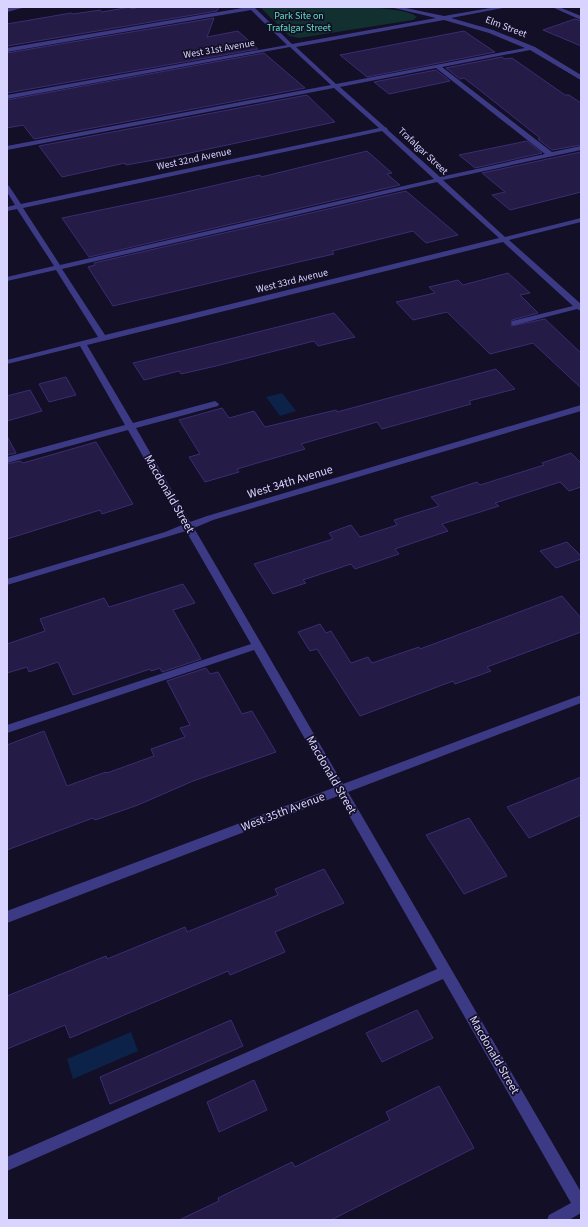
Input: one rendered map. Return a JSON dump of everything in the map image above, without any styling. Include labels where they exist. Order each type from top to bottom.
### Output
[{"type":"street","points":[[7,10],[23,7]]},
{"type":"street","name":"Elm Street","points":[[393,7],[489,29],[533,48],[581,78]]},
{"type":"street","name":"West 31st Avenue","points":[[7,97],[505,7]]},
{"type":"street","points":[[555,7],[581,18]]},
{"type":"street","points":[[7,50],[251,8]]},
{"type":"street","name":"Trafalgar Street","points":[[251,8],[580,307]]},
{"type":"street","points":[[7,148],[533,48]]},
{"type":"street","points":[[437,66],[550,154]]},
{"type":"street","name":"West 32nd Avenue","points":[[7,209],[385,129]]},
{"type":"street","points":[[7,279],[439,179],[581,148]]},
{"type":"street","points":[[7,187],[57,268],[103,338]]},
{"type":"street","name":"West 33rd Avenue","points":[[7,362],[581,220]]},
{"type":"street","points":[[515,323],[580,307]]},
{"type":"street","name":"Macdonald Street","points":[[82,343],[581,1206]]},
{"type":"street","points":[[7,460],[215,404]]},
{"type":"street","name":"West 34th Avenue","points":[[7,582],[188,527],[210,518],[581,408]]},
{"type":"street","points":[[7,729],[256,646]]},
{"type":"street","name":"West 35th Avenue","points":[[7,917],[581,699]]},
{"type":"street","points":[[7,1164],[446,972]]},
{"type":"street","points":[[554,1220],[581,1206]]},
{"type":"green space","name":"Park Site on Trafalgar Street","points":[[260,7],[367,7],[407,12],[417,17],[413,20],[299,38],[289,36]]},
{"type":"water","points":[[282,393],[296,411],[280,416],[266,397]]},
{"type":"water","points":[[131,1032],[138,1051],[73,1079],[67,1059]]},
{"type":"building","points":[[130,7],[131,9],[140,7],[219,7],[217,11],[7,46],[7,24],[71,13],[73,14],[100,10],[102,12]]},
{"type":"building","points":[[214,18],[207,37],[238,31],[258,49],[7,93],[7,53]]},
{"type":"building","points":[[575,19],[581,21],[581,46],[543,30]]},
{"type":"building","points":[[464,31],[495,52],[367,77],[340,55]]},
{"type":"building","points":[[264,53],[305,88],[34,139],[23,125],[7,128],[7,100]]},
{"type":"building","points":[[502,57],[505,59],[512,58],[565,95],[569,95],[581,103],[581,145],[552,150],[538,139],[540,138],[477,88],[464,78],[460,79],[446,68]]},
{"type":"building","points":[[436,70],[450,81],[389,94],[374,82]]},
{"type":"building","points":[[307,95],[335,122],[171,157],[126,165],[125,163],[62,177],[39,146]]},
{"type":"building","points":[[527,141],[542,153],[475,168],[459,155]]},
{"type":"building","points":[[367,151],[392,173],[387,174],[400,185],[89,257],[62,218],[260,175],[261,177]]},
{"type":"building","points":[[581,152],[581,192],[510,210],[492,195],[505,192],[482,173]]},
{"type":"building","points":[[406,191],[458,235],[426,243],[413,231],[332,251],[334,254],[113,306],[88,267],[95,265],[94,263]]},
{"type":"building","points":[[508,273],[530,293],[520,295],[538,313],[512,320],[511,326],[545,319],[581,353],[581,388],[533,343],[490,354],[447,312],[413,320],[396,302],[435,293],[429,287],[458,280],[463,285]]},
{"type":"building","points":[[334,313],[355,337],[318,346],[314,341],[216,366],[181,374],[179,371],[144,380],[133,363]]},
{"type":"building","points":[[496,369],[515,389],[469,401],[471,404],[382,429],[377,422],[301,444],[305,449],[237,469],[239,472],[205,482],[189,457],[200,454],[179,420],[222,408],[229,418],[254,411],[265,427],[336,410],[337,412]]},
{"type":"building","points":[[66,377],[76,395],[49,402],[39,384]]},
{"type":"building","points":[[30,390],[42,411],[7,421],[7,396]]},
{"type":"building","points":[[7,436],[16,453],[7,455]]},
{"type":"building","points":[[96,442],[133,504],[102,514],[100,510],[7,539],[7,464],[20,461],[23,463]]},
{"type":"building","points":[[571,453],[581,463],[581,487],[569,491],[560,482],[495,503],[499,506],[442,524],[448,531],[395,549],[399,554],[355,569],[351,564],[303,580],[306,583],[273,594],[254,564],[333,539],[329,533],[351,525],[360,537],[397,525],[394,520],[439,506],[431,497],[477,482],[480,485],[544,465],[542,463]]},
{"type":"building","points":[[567,542],[581,556],[581,559],[556,568],[540,551]]},
{"type":"building","points":[[183,584],[195,603],[173,610],[201,659],[162,672],[160,668],[151,671],[150,669],[73,695],[58,662],[29,672],[27,667],[7,673],[7,644],[45,631],[40,619],[104,598],[109,607]]},
{"type":"building","points":[[562,596],[581,618],[581,632],[487,667],[491,671],[455,684],[453,681],[360,716],[317,649],[310,651],[298,632],[320,624],[326,633],[331,631],[351,663],[368,657],[372,663],[419,647],[420,649]]},
{"type":"building","points":[[206,668],[210,674],[218,672],[242,714],[252,711],[276,752],[193,781],[138,805],[95,820],[93,818],[7,850],[7,745],[44,731],[67,786],[154,756],[151,749],[185,737],[180,728],[190,725],[167,681]]},
{"type":"building","points":[[581,777],[581,815],[529,838],[507,807]]},
{"type":"building","points":[[469,818],[507,876],[464,894],[426,835]]},
{"type":"building","points":[[324,869],[344,903],[275,932],[285,952],[230,975],[228,971],[70,1038],[65,1025],[7,1049],[7,996],[106,956],[107,959],[185,927],[187,932],[278,895],[275,889]]},
{"type":"building","points":[[417,1010],[433,1038],[382,1062],[366,1033]]},
{"type":"building","points":[[231,1020],[243,1046],[110,1104],[100,1077]]},
{"type":"building","points":[[254,1080],[267,1110],[219,1132],[207,1102]]},
{"type":"building","points":[[439,1086],[474,1148],[331,1220],[179,1220],[219,1201],[218,1198],[292,1162],[295,1167],[390,1120],[386,1112]]}]
